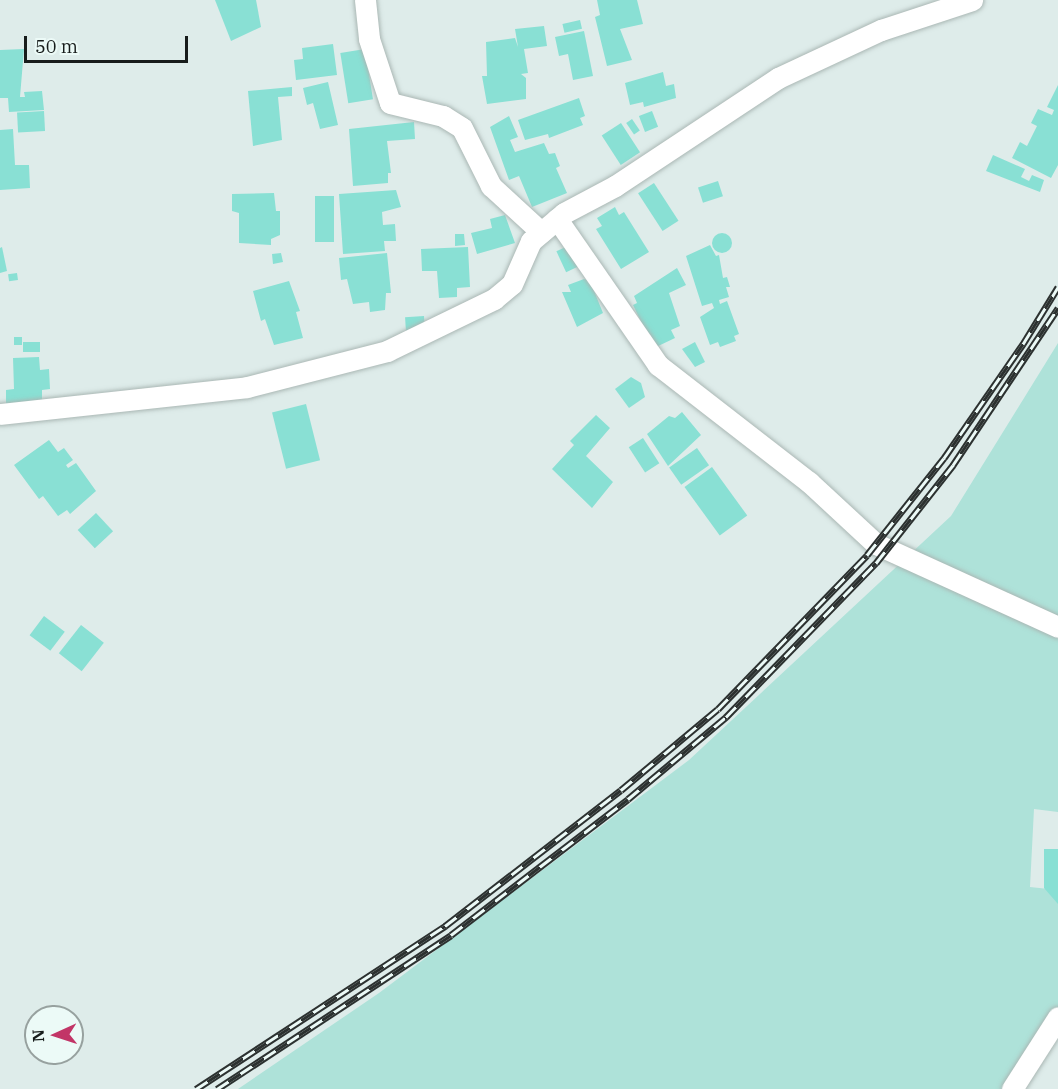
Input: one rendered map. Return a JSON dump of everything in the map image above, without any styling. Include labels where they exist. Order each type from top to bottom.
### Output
[{"type":"street","points":[[365,0],[369,39],[390,104],[443,116],[462,128],[490,186],[549,226],[658,365],[809,482],[876,544],[1058,627]]},
{"type":"street","points":[[0,414],[247,387],[387,351],[494,299],[512,284],[531,242],[549,226],[615,186],[778,78],[880,30],[972,0]]},
{"type":"street","points":[[1011,1089],[1058,1017]]},
{"type":"green space","points":[[1058,343],[1058,812],[1034,809],[1030,887],[1058,890],[1058,1020],[1014,1089],[238,1089],[379,993],[689,760],[951,516]]},
{"type":"building","points":[[215,0],[256,0],[261,27],[231,41]]},
{"type":"building","points":[[597,0],[637,0],[643,24],[620,29],[632,60],[607,66],[595,17],[600,15]]},
{"type":"building","points":[[580,20],[582,29],[564,33],[562,24]]},
{"type":"building","points":[[544,26],[547,46],[524,49],[528,73],[521,74],[526,78],[526,99],[487,104],[482,76],[487,76],[486,42],[515,38],[518,47],[515,29]]},
{"type":"building","points":[[584,31],[593,76],[573,80],[568,54],[559,56],[555,37]]},
{"type":"building","points":[[333,44],[337,75],[296,80],[294,60],[303,59],[302,48]]},
{"type":"building","points":[[24,49],[20,97],[25,97],[24,92],[42,91],[44,110],[9,112],[8,98],[0,98],[0,50]]},
{"type":"building","points":[[365,49],[373,99],[348,103],[340,53]]},
{"type":"building","points":[[663,72],[666,86],[674,84],[676,98],[644,107],[643,102],[630,105],[625,83]]},
{"type":"building","points":[[328,82],[338,125],[320,129],[313,103],[307,105],[303,88]]},
{"type":"building","points":[[1058,85],[1058,165],[1051,178],[1012,158],[1020,142],[1027,146],[1037,126],[1031,123],[1038,109],[1052,115],[1054,110],[1047,107]]},
{"type":"building","points":[[292,87],[292,96],[278,97],[282,140],[253,146],[248,91]]},
{"type":"building","points":[[579,98],[585,116],[580,118],[583,125],[549,138],[548,134],[525,140],[518,120]]},
{"type":"building","points":[[44,111],[45,131],[18,132],[17,112]]},
{"type":"building","points":[[652,111],[658,127],[645,132],[639,116]]},
{"type":"building","points":[[509,116],[518,137],[510,140],[515,152],[544,143],[549,154],[555,153],[560,166],[556,168],[567,193],[532,207],[519,176],[509,180],[490,127]]},
{"type":"building","points":[[632,119],[640,131],[634,135],[626,123]]},
{"type":"building","points":[[414,122],[415,139],[387,141],[391,173],[388,173],[388,183],[353,186],[349,129]]},
{"type":"building","points":[[621,123],[640,152],[621,165],[602,136]]},
{"type":"building","points":[[13,129],[15,165],[29,165],[30,188],[0,190],[0,130]]},
{"type":"building","points":[[993,155],[1025,169],[1021,177],[1029,181],[1032,175],[1044,180],[1040,192],[986,171]]},
{"type":"building","points":[[718,181],[723,196],[703,203],[698,187]]},
{"type":"building","points":[[654,183],[679,221],[663,231],[638,193]]},
{"type":"building","points":[[396,190],[401,207],[382,212],[383,225],[395,224],[396,241],[384,241],[385,251],[343,254],[339,194]]},
{"type":"building","points":[[274,193],[276,211],[280,211],[280,235],[271,239],[271,245],[239,243],[239,213],[232,211],[232,194]]},
{"type":"building","points":[[315,196],[334,196],[334,242],[315,242]]},
{"type":"building","points":[[615,207],[619,215],[624,212],[649,252],[621,269],[596,229],[602,226],[597,218]]},
{"type":"building","points":[[505,215],[515,243],[477,254],[471,233],[492,228],[490,219]]},
{"type":"building","points":[[722,233],[729,236],[732,243],[729,250],[722,253],[715,250],[712,243],[715,236]]},
{"type":"building","points":[[455,234],[464,234],[465,245],[455,246]]},
{"type":"building","points":[[570,245],[580,266],[566,272],[556,251]]},
{"type":"building","points":[[710,245],[716,256],[719,255],[723,278],[727,277],[730,287],[726,287],[729,297],[719,300],[720,304],[727,301],[739,334],[734,336],[736,341],[720,347],[718,342],[710,345],[700,317],[714,308],[712,303],[702,306],[686,256]]},
{"type":"building","points":[[2,247],[7,271],[0,273],[0,248]]},
{"type":"building","points":[[468,247],[470,287],[457,288],[457,297],[439,298],[437,271],[422,271],[421,249]]},
{"type":"building","points":[[281,253],[283,262],[273,264],[272,254]]},
{"type":"building","points":[[387,253],[391,293],[386,293],[385,310],[370,312],[369,302],[353,304],[347,279],[341,280],[339,258]]},
{"type":"building","points":[[677,268],[686,285],[669,293],[680,326],[671,330],[675,338],[654,348],[633,305],[637,303],[634,296]]},
{"type":"building","points":[[17,273],[18,280],[9,281],[8,274]]},
{"type":"building","points":[[584,279],[590,281],[603,313],[577,327],[562,292],[571,292],[568,285]]},
{"type":"building","points":[[289,281],[300,311],[296,312],[303,338],[274,345],[265,319],[261,321],[253,291]]},
{"type":"building","points":[[424,316],[425,330],[406,331],[405,317]]},
{"type":"building","points":[[14,337],[22,337],[22,345],[14,345]]},
{"type":"building","points":[[23,342],[40,342],[40,352],[23,352]]},
{"type":"building","points":[[695,342],[705,362],[695,367],[682,349]]},
{"type":"building","points":[[39,357],[40,370],[49,369],[50,389],[42,390],[42,406],[6,408],[6,390],[14,389],[13,358]]},
{"type":"building","points":[[631,377],[641,383],[645,397],[629,408],[615,389]]},
{"type":"building","points":[[306,404],[320,460],[286,469],[272,412]]},
{"type":"building","points":[[682,412],[701,435],[668,466],[647,434],[669,416],[675,418]]},
{"type":"building","points":[[596,415],[610,428],[586,456],[613,482],[592,508],[552,469],[574,445],[570,441]]},
{"type":"building","points":[[643,438],[659,463],[645,472],[629,447]]},
{"type":"building","points":[[49,440],[58,452],[64,448],[73,460],[66,465],[68,468],[76,463],[96,491],[70,514],[67,510],[58,516],[43,496],[39,499],[14,465]]},
{"type":"building","points":[[697,448],[709,465],[681,485],[669,468]]},
{"type":"building","points":[[712,467],[747,516],[720,536],[684,487]]},
{"type":"building","points":[[96,513],[113,531],[95,548],[78,530]]},
{"type":"building","points":[[44,616],[65,632],[50,651],[30,635]]},
{"type":"building","points":[[81,625],[104,643],[82,671],[59,653]]},
{"type":"building","points":[[1044,849],[1058,849],[1058,904],[1044,888]]},
{"type":"railway","points":[[196,1089],[445,926],[621,790],[718,709],[867,555],[944,458],[1023,344],[1058,287]]},
{"type":"railway","points":[[217,1089],[451,935],[628,799],[726,717],[876,563],[953,465],[1058,308]]}]
